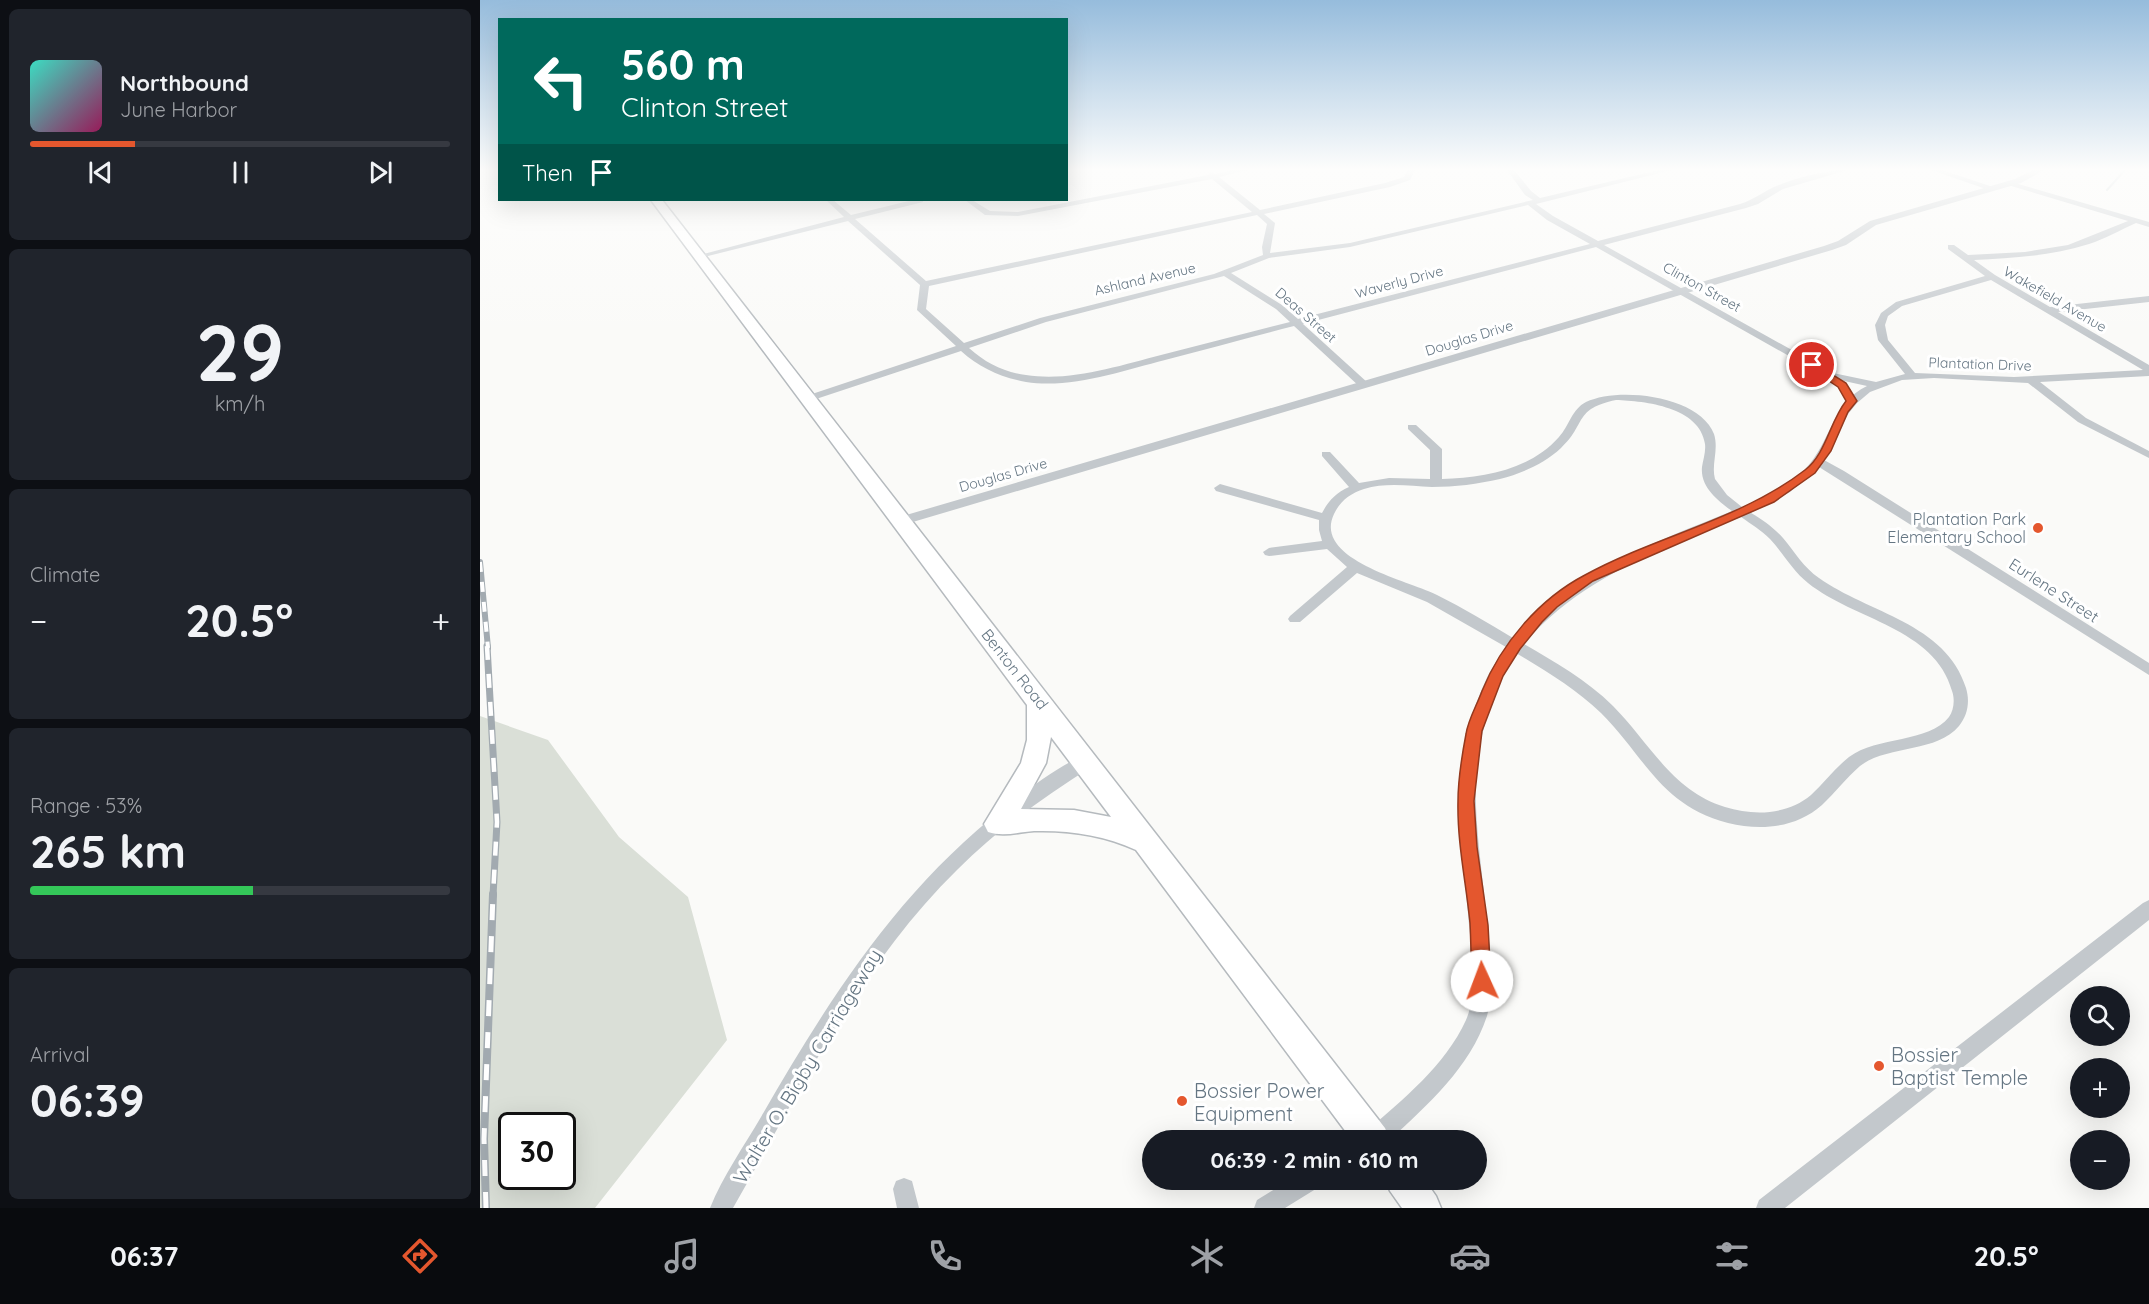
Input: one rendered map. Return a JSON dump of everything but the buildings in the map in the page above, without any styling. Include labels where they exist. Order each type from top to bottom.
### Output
[{"type":"main road","name":"Benton Road","points":[[677,226],[1365,1130]]},
{"type":"main road","points":[[997,824],[1025,781],[1035,759],[1039,742],[1039,702]]},
{"type":"main road","points":[[997,824],[1018,820],[1083,821],[1149,844]]},
{"type":"main road","points":[[1410,1190],[1424,1208]]},
{"type":"street","points":[[700,256],[816,226]]},
{"type":"street","points":[[859,226],[924,284],[1192,226]]},
{"type":"street","points":[[1267,255],[1265,250],[1272,226]]},
{"type":"street","name":"Ashland Avenue","points":[[807,399],[1074,310],[1225,273],[1267,255],[1341,247],[1430,226]]},
{"type":"street","name":"Clinton Street","points":[[1565,226],[1830,375],[1842,385],[1851,401]]},
{"type":"street","name":"Waverly Drive","points":[[924,284],[926,292],[920,306],[922,310],[980,363],[1004,374],[1028,379],[1066,379],[1100,374],[1665,226]]},
{"type":"street","name":"Douglas Drive","points":[[901,521],[1828,248],[1842,243],[1868,226]]},
{"type":"street","points":[[1965,258],[2020,255],[2057,249],[2093,240],[2123,226]]},
{"type":"street","name":"Wakefield Avenue","points":[[1951,247],[1992,277],[2149,371]]},
{"type":"street","name":"Deas Street","points":[[1225,273],[1270,300],[1364,385]]},
{"type":"street","points":[[1912,376],[1883,340],[1880,325],[1884,315],[1893,307],[1908,301],[1992,277]]},
{"type":"street","points":[[2048,310],[2149,299]]},
{"type":"street","name":"Plantation Drive","points":[[1851,401],[1878,385],[1912,376],[2030,380],[2149,371]]},
{"type":"street","name":"Clinton Street","points":[[1830,375],[1878,385]]},
{"type":"street","points":[[2030,380],[2082,420],[2149,455]]},
{"type":"street","points":[[1616,397],[1640,398],[1656,400],[1682,410],[1704,428],[1711,440],[1708,479],[1720,494],[1771,533],[1801,569],[1821,587],[1834,596],[1915,634],[1945,661],[1955,676],[1962,697],[1958,712],[1947,728],[1924,739],[1875,750],[1861,756],[1836,777],[1814,803],[1802,811],[1772,820],[1735,817],[1697,802],[1670,784],[1602,704],[1572,681],[1422,593],[1355,567],[1336,553],[1330,544],[1324,530],[1326,518],[1340,498],[1357,488],[1394,480],[1436,483],[1476,481],[1516,470],[1540,459],[1559,444],[1576,415],[1588,404],[1616,397]]},
{"type":"street","points":[[1384,1130],[1440,1077],[1456,1056],[1475,1022],[1480,1004],[1482,966],[1467,820],[1468,767],[1474,731],[1496,675],[1515,646],[1552,604],[1589,578],[1742,512],[1784,492],[1799,481],[1819,462],[1843,411],[1851,401]]},
{"type":"street","points":[[1413,427],[1436,449],[1436,483]]},
{"type":"street","points":[[1326,454],[1357,488]]},
{"type":"street","name":"Eurlene Street","points":[[1819,462],[1840,473],[2149,670]]},
{"type":"street","points":[[1220,488],[1326,518]]},
{"type":"street","points":[[1269,552],[1330,544]]},
{"type":"street","points":[[1295,619],[1355,567]]},
{"type":"street","name":"Walter O. Bigby Carriageway","points":[[721,1208],[830,1022],[875,952],[914,903],[955,860],[1018,806],[1085,762]]},
{"type":"street","points":[[1767,1208],[2149,909]]},
{"type":"street","points":[[1265,1208],[1294,1190]]},
{"type":"shaded area","points":[[480,716],[548,740],[619,837],[688,897],[727,1040],[595,1208],[480,1208]]},
{"type":"railway","points":[[480,562],[488,648]]},
{"type":"railway","points":[[487,646],[497,822],[493,896]]},
{"type":"railway","points":[[486,1208],[484,1139],[493,894]]},
{"type":"place","name":"Plantation Park Elementary School","points":[[2038,528]]},
{"type":"place","name":"Bossier Baptist Temple","points":[[1879,1066]]},
{"type":"place","name":"Bossier Power Equipment","points":[[1182,1101]]},
{"type":"route","points":[[1482,981],[1479,925],[1469,847],[1466,801],[1468,767],[1474,731],[1496,675],[1515,646],[1538,618],[1552,604],[1589,578],[1770,499],[1784,492],[1811,471],[1826,451],[1843,411],[1851,401],[1842,385],[1812,365]]}]
